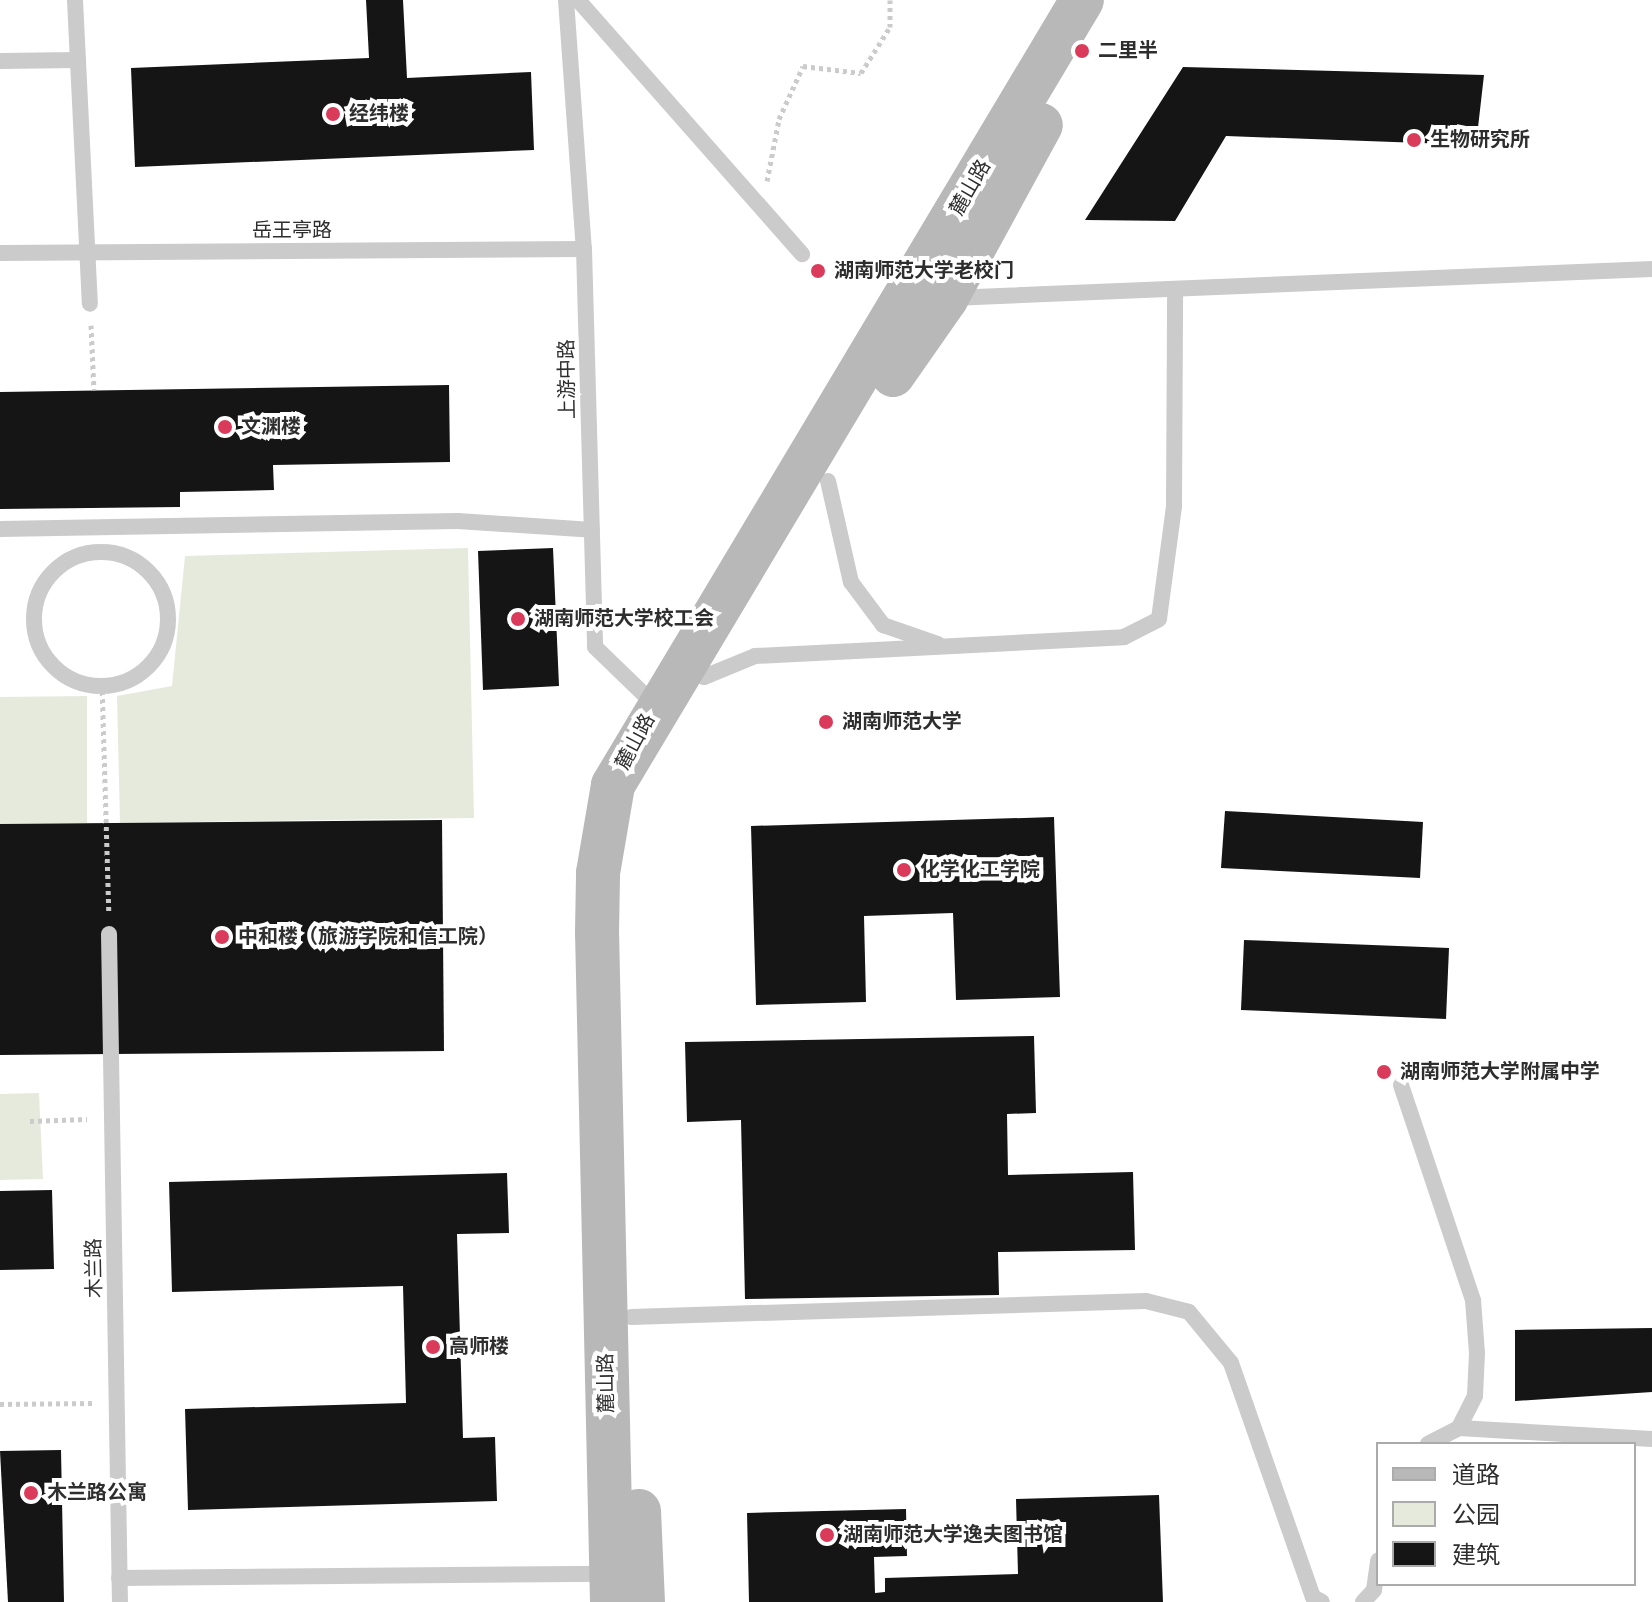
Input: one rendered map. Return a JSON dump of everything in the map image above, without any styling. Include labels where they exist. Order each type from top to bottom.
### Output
[{"type":"main road","name":"麓山路","points":[[627,1588],[598,873],[613,785],[665,715],[1082,0]]},
{"type":"main road","name":"麓山路","points":[[627,1588],[631,1317],[628,867],[636,810],[665,715],[704,677],[946,299],[1110,0]]},
{"type":"lane","points":[[75,0],[90,304]]},
{"type":"lane","name":"上游中路","points":[[566,0],[584,249],[595,647],[665,715]]},
{"type":"lane","points":[[578,0],[802,254]]},
{"type":"lane","points":[[0,61],[78,60]]},
{"type":"lane","name":"岳王亭路","points":[[0,253],[584,249]]},
{"type":"lane","points":[[946,299],[1652,269]]},
{"type":"lane","points":[[704,677],[755,656],[1124,637],[1159,619],[1174,506],[1175,289]]},
{"type":"lane","points":[[828,481],[851,582],[883,625],[947,647]]},
{"type":"lane","points":[[0,529],[458,521],[592,530]]},
{"type":"lane","points":[[101,527],[102,552]]},
{"type":"lane","points":[[102,552],[145,568],[168,608],[164,642],[145,671],[125,683],[81,684],[61,675],[36,641],[33,619],[36,598],[54,572],[81,554],[102,552]]},
{"type":"lane","name":"木兰路","points":[[109,934],[120,1602]]},
{"type":"lane","points":[[1401,1085],[1473,1300],[1475,1396],[1459,1428]]},
{"type":"lane","points":[[631,1317],[1146,1301],[1189,1312],[1231,1363],[1297,1557],[1313,1597],[1322,1602]]},
{"type":"lane","points":[[1432,1442],[1459,1428],[1652,1439]]},
{"type":"lane","points":[[1363,1602],[1374,1590],[1376,1575]]},
{"type":"lane","points":[[119,1578],[627,1588]]},
{"type":"path","points":[[762,209],[779,119],[803,66],[861,73],[890,27],[890,0]]},
{"type":"path","points":[[93,347],[94,390]]},
{"type":"path","points":[[102,683],[109,934]]},
{"type":"path","points":[[30,1121],[112,1118]]},
{"type":"path","points":[[0,1404],[117,1403]]},
{"type":"green space","points":[[468,548],[474,818],[120,823],[117,696],[172,686],[185,556]]},
{"type":"green space","points":[[87,696],[87,823],[0,824],[0,697]]},
{"type":"green space","points":[[39,1093],[43,1179],[0,1180],[0,1094]]},
{"type":"building","name":"经纬楼","points":[[366,0],[403,0],[407,78],[531,72],[534,150],[135,167],[131,68],[369,58]]},
{"type":"building","name":"生物研究所","points":[[1183,67],[1484,75],[1476,145],[1226,136],[1175,221],[1085,220]]},
{"type":"building","name":"文渊楼","points":[[449,385],[450,462],[273,465],[274,490],[180,492],[180,507],[0,509],[0,392]]},
{"type":"building","name":"湖南师范大学校工会","points":[[553,548],[559,686],[483,690],[478,551]]},
{"type":"building","points":[[1225,811],[1423,822],[1420,878],[1221,868]]},
{"type":"building","name":"化学化工学院","points":[[1054,817],[1060,997],[956,1000],[953,913],[864,916],[866,1002],[756,1005],[751,826]]},
{"type":"building","name":"中和楼（旅游学院和信工院）","points":[[442,820],[444,1051],[0,1055],[0,824]]},
{"type":"building","points":[[1244,940],[1449,948],[1446,1019],[1241,1010]]},
{"type":"building","points":[[1034,1036],[1036,1113],[1007,1114],[1008,1175],[1133,1172],[1135,1250],[998,1252],[999,1295],[745,1299],[741,1120],[687,1122],[685,1042]]},
{"type":"building","name":"高师楼","points":[[507,1173],[509,1233],[457,1234],[463,1438],[495,1437],[497,1501],[188,1510],[185,1409],[406,1403],[403,1286],[172,1292],[169,1182]]},
{"type":"building","points":[[52,1190],[54,1269],[0,1270],[0,1191]]},
{"type":"building","points":[[1652,1328],[1652,1392],[1515,1401],[1515,1330]]},
{"type":"building","name":"木兰路公寓","points":[[61,1450],[64,1602],[8,1602],[0,1451]]},
{"type":"building","name":"湖南师范大学逸夫图书馆","points":[[1159,1495],[1163,1602],[749,1602],[747,1513],[906,1509],[907,1556],[874,1557],[875,1593],[885,1592],[885,1578],[1018,1574],[1016,1499]]},
{"type":"place","name":"二里半","points":[[1082,51]]},
{"type":"place","name":"经纬楼","points":[[333,114]]},
{"type":"place","name":"生物研究所","points":[[1414,140]]},
{"type":"place","name":"湖南师范大学老校门","points":[[818,271]]},
{"type":"place","name":"文渊楼","points":[[225,427]]},
{"type":"place","name":"湖南师范大学校工会","points":[[518,619]]},
{"type":"place","name":"湖南师范大学","points":[[826,722]]},
{"type":"place","name":"化学化工学院","points":[[904,870]]},
{"type":"place","name":"中和楼（旅游学院和信工院）","points":[[222,937]]},
{"type":"place","name":"湖南师范大学附属中学","points":[[1384,1072]]},
{"type":"place","name":"高师楼","points":[[433,1347]]},
{"type":"place","name":"木兰路公寓","points":[[31,1493]]},
{"type":"place","name":"湖南师范大学逸夫图书馆","points":[[827,1535]]}]
